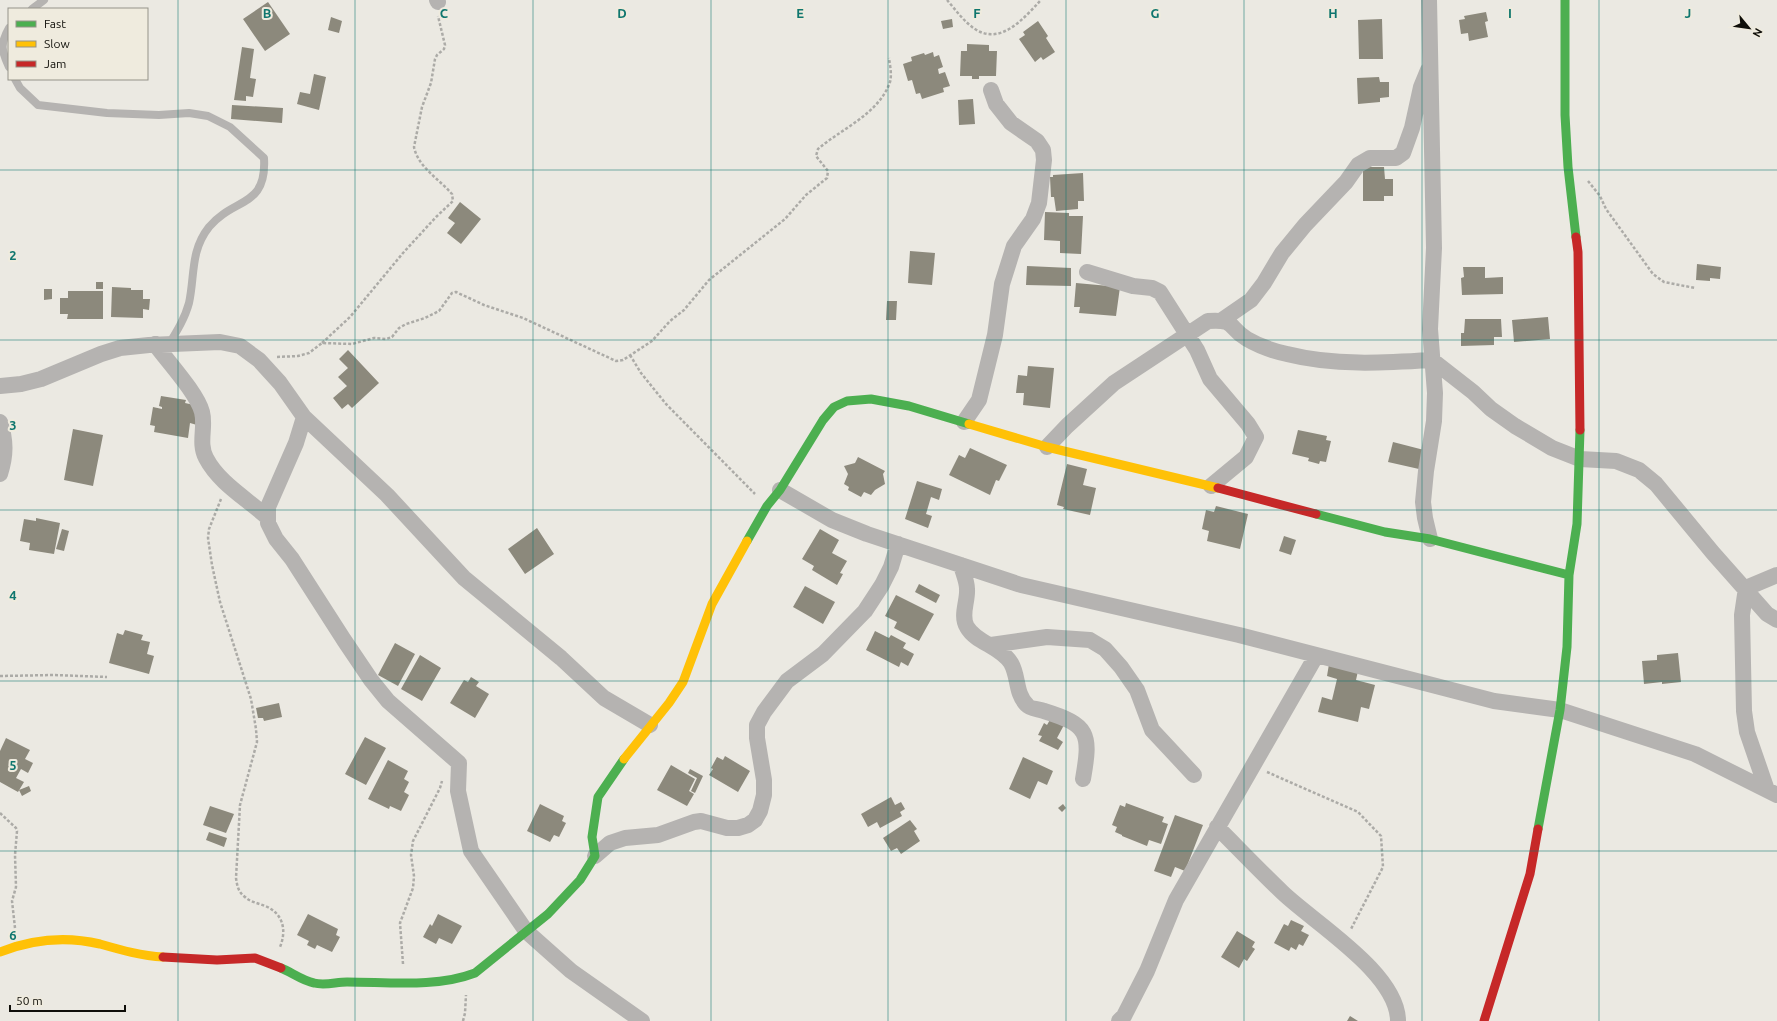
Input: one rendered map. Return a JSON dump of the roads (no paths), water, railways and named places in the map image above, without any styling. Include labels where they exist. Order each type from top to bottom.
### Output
[{"type":"street","points":[[1428,0],[1431,64],[1431,142],[1434,241],[1430,329],[1435,393],[1434,421],[1423,502],[1424,518],[1430,539]]},
{"type":"street","points":[[1484,1021],[1530,874],[1560,710],[1567,647],[1569,575],[1577,524],[1580,459],[1578,252],[1568,167],[1565,115],[1565,0]]},
{"type":"street","points":[[1222,320],[1251,300],[1264,283],[1282,253],[1305,225],[1346,182],[1358,165],[1370,158],[1396,158],[1403,153],[1412,128],[1421,87],[1431,64]]},
{"type":"street","points":[[964,422],[979,400],[995,335],[1002,284],[1014,246],[1033,219],[1039,203],[1044,160],[1043,150],[1037,141],[1011,123],[996,104],[991,90]]},
{"type":"street","points":[[1087,272],[1133,286],[1152,288],[1160,292],[1187,334],[1210,379],[1248,424],[1256,437],[1246,457],[1211,486]]},
{"type":"street","points":[[1047,447],[1067,426],[1114,383],[1208,321],[1222,320],[1232,324],[1245,338],[1259,345],[1286,354],[1322,361],[1372,364],[1432,360],[1474,392],[1491,410],[1552,448],[1580,459],[1616,461],[1639,470],[1656,484],[1713,553],[1746,588],[1767,614],[1777,620]]},
{"type":"street","points":[[0,386],[21,384],[41,379],[101,354],[120,348],[162,344],[220,342],[240,346],[259,360],[280,383],[304,417],[387,495],[464,578],[561,658],[604,698],[650,725]]},
{"type":"street","points":[[162,344],[200,406],[203,414],[201,437],[202,448],[207,460],[219,475],[267,517],[276,539],[292,559],[371,680],[388,701],[460,763],[458,791],[471,851],[526,931],[571,971],[642,1021]]},
{"type":"street","points":[[596,856],[592,837],[598,797],[613,773],[669,703],[683,682],[712,604],[767,506],[780,490],[823,420],[834,407],[847,400],[871,399],[909,406],[1047,447],[1211,486],[1385,532],[1430,539],[1569,575]]},
{"type":"street","points":[[267,517],[268,507],[296,443],[304,417]]},
{"type":"street","points":[[0,422],[6,444],[4,461],[0,474]]},
{"type":"street","points":[[780,490],[832,520],[898,544],[1021,585],[1239,635],[1494,701],[1560,710],[1695,754],[1772,792]]},
{"type":"street","points":[[0,952],[39,941],[67,939],[157,957],[217,960],[255,958],[269,962],[313,983],[438,982],[462,978],[475,973],[548,914],[580,880],[596,856],[610,844],[626,838],[658,835],[701,820],[727,828],[738,828],[748,825],[755,820],[760,811],[764,788],[762,764],[757,738],[757,725],[764,712],[786,681],[823,654],[865,611],[882,585],[891,567],[898,544]]},
{"type":"street","points":[[961,565],[967,588],[964,621],[967,629],[978,638],[1002,652],[1011,664],[1017,680],[1020,696],[1028,707],[1068,718],[1082,729],[1086,742],[1087,756],[1083,779]]},
{"type":"street","points":[[1746,588],[1777,575]]},
{"type":"street","points":[[1746,588],[1742,615],[1744,711],[1747,732],[1772,792]]},
{"type":"street","points":[[990,645],[1047,637],[1090,640],[1105,649],[1121,667],[1137,690],[1152,730],[1194,775]]},
{"type":"street","points":[[1119,1021],[1124,1016],[1147,971],[1176,900],[1316,656]]},
{"type":"street","points":[[1217,827],[1283,893],[1344,942],[1383,984],[1392,998],[1398,1013],[1398,1021]]},
{"type":"lane","points":[[33,8],[44,0]]},
{"type":"lane","points":[[8,29],[2,38],[2,52],[8,65]]},
{"type":"lane","points":[[16,80],[20,88],[38,105],[107,113],[159,115],[189,113],[208,116],[230,127],[264,158],[265,173],[261,187],[255,194],[221,216],[209,227],[198,246],[192,270],[189,302],[181,326],[162,344]]}]
